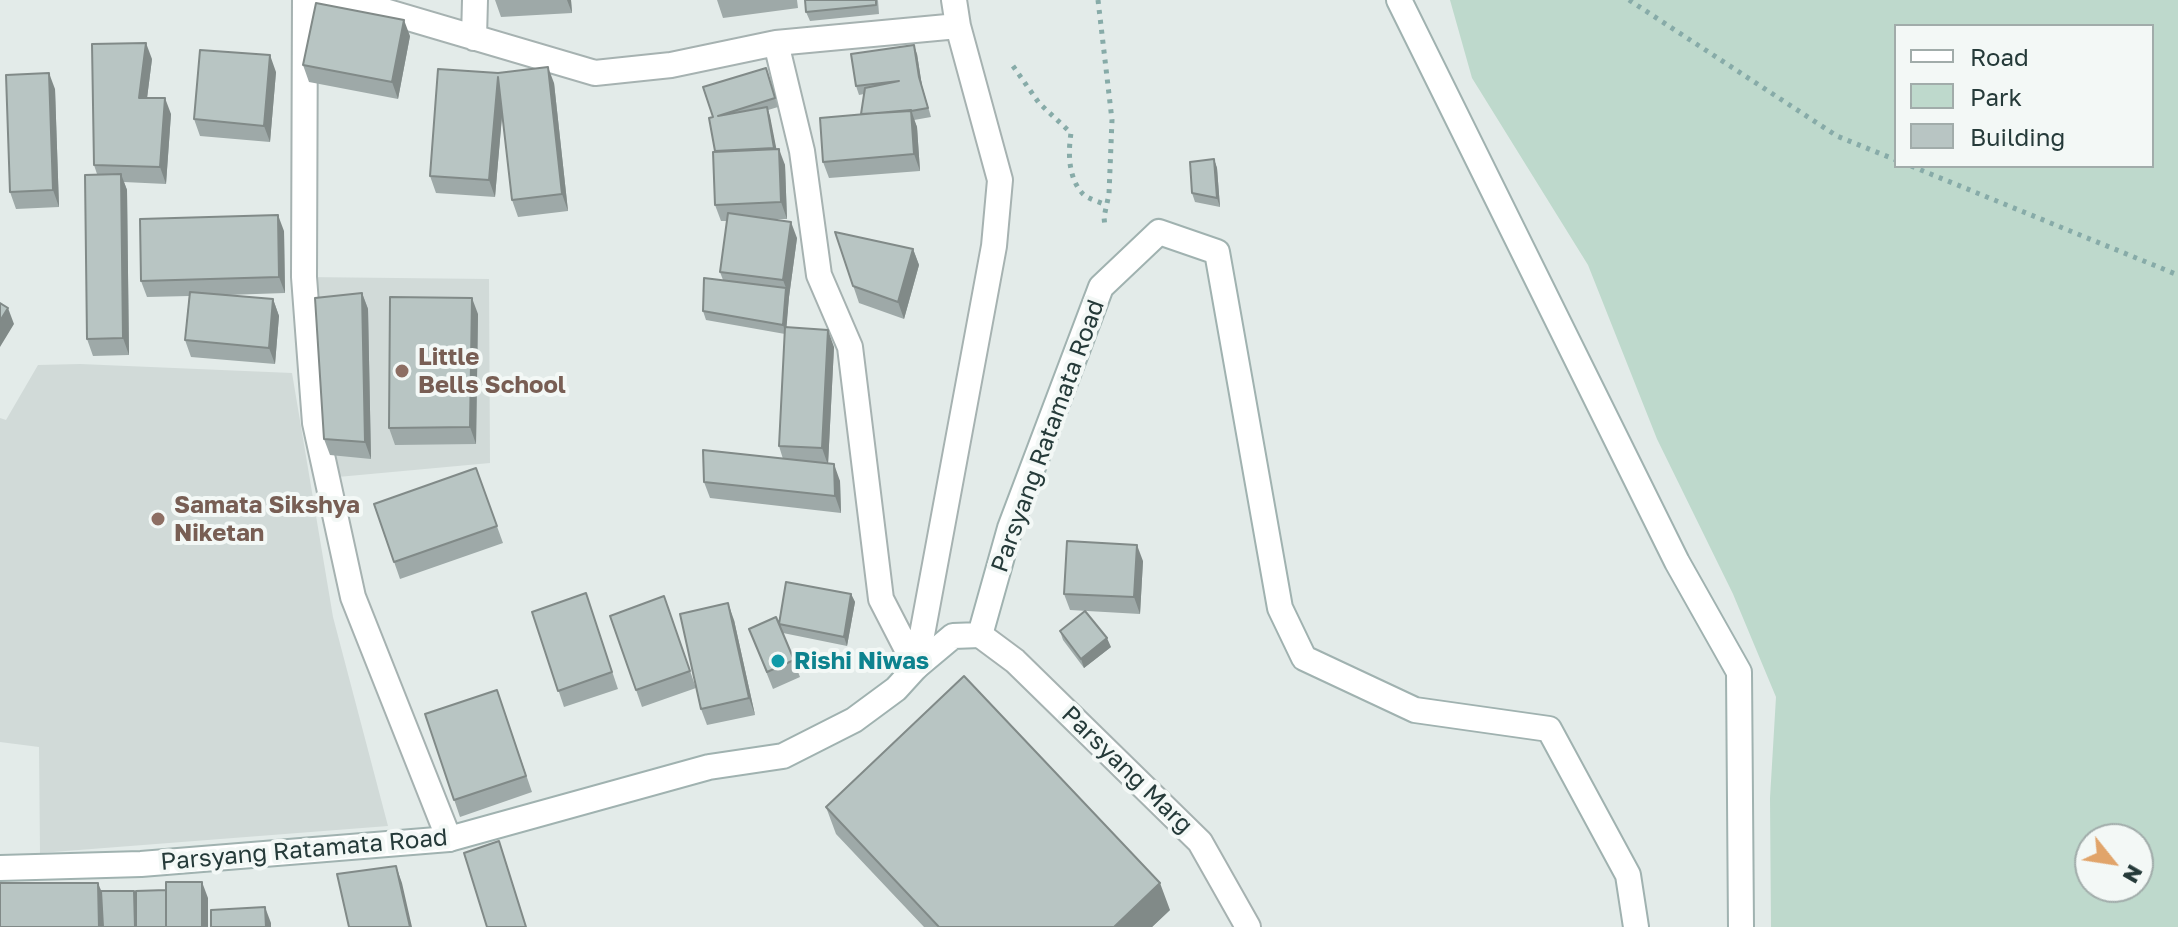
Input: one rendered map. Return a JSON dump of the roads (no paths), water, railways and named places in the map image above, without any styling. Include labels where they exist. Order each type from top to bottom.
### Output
[{"type":"street","points":[[449,839],[353,597],[315,423],[304,277],[306,0],[371,7],[595,73],[671,65],[776,43],[958,26]]},
{"type":"street","points":[[474,38],[475,0]]},
{"type":"street","points":[[916,667],[994,246],[1000,180],[958,26],[954,0]]},
{"type":"street","points":[[1399,0],[1677,562],[1739,672],[1741,927]]},
{"type":"street","points":[[776,43],[802,151],[819,275],[850,347],[881,599],[916,667]]},
{"type":"street","name":"Parsyang Ratamata Road","points":[[0,868],[141,864],[449,839],[709,767],[783,756],[854,720],[896,689],[916,667],[953,636],[980,635],[1010,528],[1101,287],[1159,232],[1217,252],[1280,608],[1304,658],[1415,710],[1549,729],[1628,875],[1636,927]]},
{"type":"street","name":"Parsyang Marg","points":[[980,635],[1015,661],[1200,842],[1248,927]]},
{"type":"place","name":"Little Bells School","points":[[402,371]]},
{"type":"place","name":"Samata Sikshya Niketan","points":[[158,519]]},
{"type":"place","name":"Rishi Niwas","points":[[778,661]]}]
